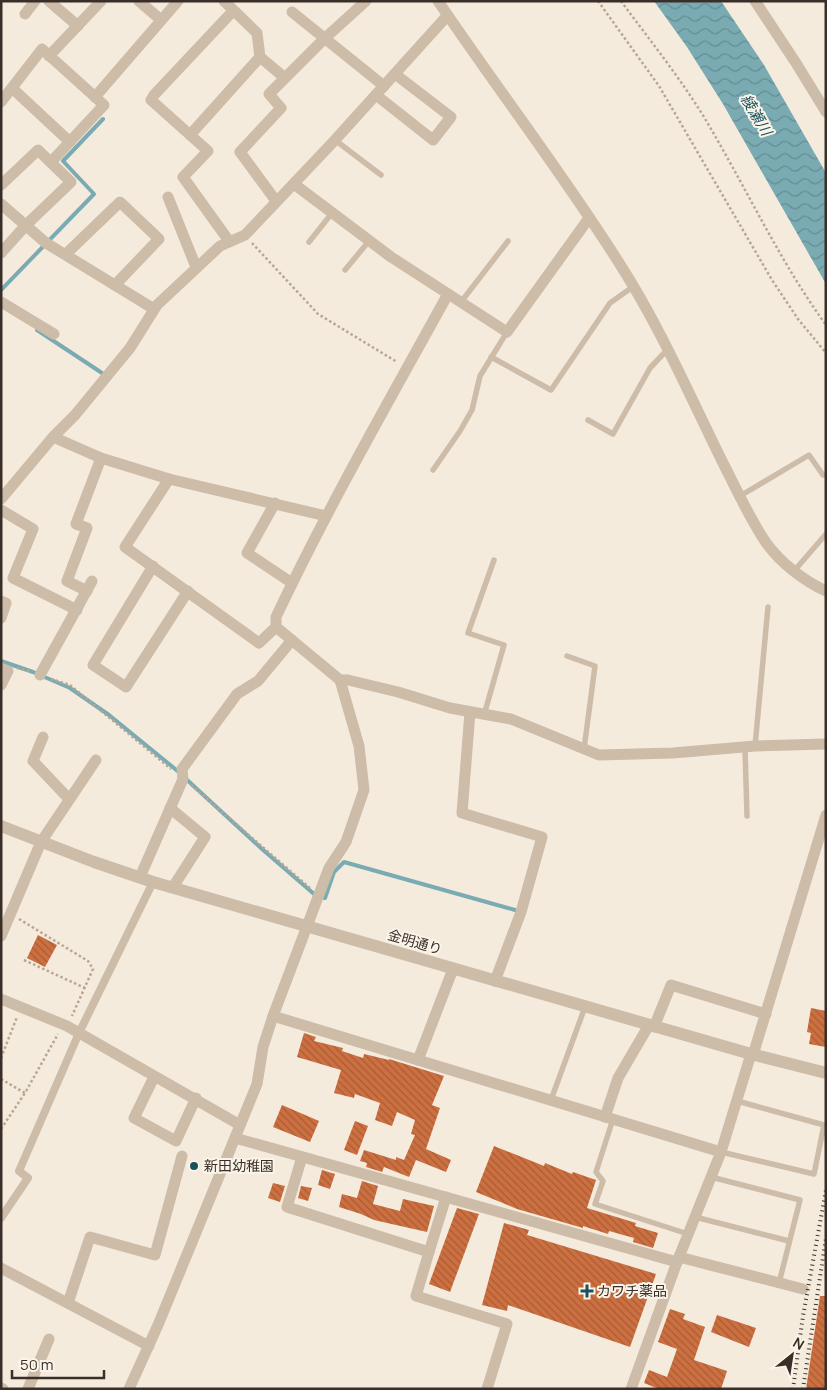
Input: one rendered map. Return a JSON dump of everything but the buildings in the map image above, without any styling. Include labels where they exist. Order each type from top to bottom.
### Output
[{"type":"street","points":[[25,14],[35,1]]},
{"type":"street","points":[[49,1],[78,26]]},
{"type":"street","points":[[49,56],[101,1]]},
{"type":"street","points":[[139,1],[161,20]]},
{"type":"street","points":[[95,97],[178,1]]},
{"type":"street","points":[[224,1],[257,32],[260,57],[285,78]]},
{"type":"street","points":[[276,201],[240,152],[281,108],[269,94],[324,39],[366,1]]},
{"type":"street","points":[[438,1],[497,84],[634,286],[740,496],[767,544],[794,571],[826,591]]},
{"type":"street","points":[[755,1],[824,107]]},
{"type":"street","points":[[229,241],[183,177],[208,151],[151,100],[233,11]]},
{"type":"street","points":[[292,12],[384,86]]},
{"type":"street","points":[[1,499],[5,487],[75,415],[130,348],[154,309],[220,246],[245,235],[448,16]]},
{"type":"street","points":[[1,102],[42,49],[104,105],[51,162]]},
{"type":"street","points":[[190,135],[260,57]]},
{"type":"street","points":[[376,95],[433,140],[451,117],[395,74]]},
{"type":"street","points":[[12,88],[70,142]]},
{"type":"street","points":[[1,185],[38,150],[70,182],[26,225],[1,253]]},
{"type":"street","points":[[294,184],[391,257],[507,332],[589,218]]},
{"type":"street","points":[[168,197],[196,267]]},
{"type":"street","points":[[66,254],[120,202],[159,239],[115,285]]},
{"type":"street","points":[[1,204],[46,243],[154,309]]},
{"type":"street","points":[[169,479],[125,547],[259,643],[276,627],[276,617],[326,516],[374,424],[448,294]]},
{"type":"street","points":[[1,302],[54,334]]},
{"type":"street","points":[[53,437],[102,458],[169,479],[326,516]]},
{"type":"street","points":[[40,675],[90,586],[67,581],[87,528],[76,524],[102,458]]},
{"type":"street","points":[[275,503],[247,553],[292,582]]},
{"type":"street","points":[[1,510],[34,529],[13,578],[77,610]]},
{"type":"street","points":[[153,566],[94,665],[126,687],[188,591]]},
{"type":"street","points":[[1,601],[6,603],[1,618]]},
{"type":"street","points":[[129,1389],[149,1346],[257,1084],[263,1047],[273,1016],[328,868],[346,842],[364,790],[359,746],[340,680],[276,627]]},
{"type":"street","points":[[140,877],[183,778],[182,769],[237,694],[258,681],[292,640]]},
{"type":"street","points":[[1,668],[8,671],[1,685]]},
{"type":"street","points":[[340,680],[348,680],[381,688],[441,706],[511,719],[599,755],[673,753],[826,744]]},
{"type":"street","points":[[470,712],[462,813],[542,837],[521,912],[495,981]]},
{"type":"street","points":[[43,737],[33,761],[69,800]]},
{"type":"street","points":[[1,936],[41,842],[96,760]]},
{"type":"street","points":[[170,808],[205,837],[173,887]]},
{"type":"street","points":[[631,1389],[678,1260],[721,1152],[766,1014],[826,815]]},
{"type":"street","name":"金明通り","points":[[1,826],[153,882],[752,1055],[826,1073]]},
{"type":"street","points":[[1,1218],[28,1178],[19,1172],[79,1033],[153,882]]},
{"type":"street","points":[[418,1060],[453,969]]},
{"type":"street","points":[[609,1118],[618,1078],[651,1026],[671,985],[766,1014]]},
{"type":"street","points":[[1,998],[65,1025],[154,1077],[196,1098],[240,1125]]},
{"type":"street","points":[[273,1016],[721,1152]]},
{"type":"street","points":[[154,1077],[134,1118],[176,1141],[196,1098]]},
{"type":"street","points":[[235,1138],[678,1260],[803,1289]]},
{"type":"street","points":[[68,1303],[90,1237],[155,1255],[182,1156]]},
{"type":"street","points":[[302,1157],[287,1207],[429,1252]]},
{"type":"street","points":[[446,1197],[416,1296],[507,1324],[487,1389]]},
{"type":"street","points":[[1,1268],[149,1346]]},
{"type":"street","points":[[28,1389],[49,1339]]},
{"type":"lane","points":[[335,140],[381,175]]},
{"type":"lane","points":[[309,242],[332,213]]},
{"type":"lane","points":[[345,270],[369,241]]},
{"type":"lane","points":[[461,302],[508,241]]},
{"type":"lane","points":[[491,357],[551,390],[610,303],[634,286]]},
{"type":"lane","points":[[433,470],[472,410],[480,376],[507,332]]},
{"type":"lane","points":[[588,420],[613,434],[650,368],[667,350]]},
{"type":"lane","points":[[740,496],[809,455],[823,475],[826,475]]},
{"type":"lane","points":[[794,571],[826,534]]},
{"type":"lane","points":[[484,714],[504,645],[468,633],[494,560]]},
{"type":"lane","points":[[747,816],[750,747],[768,607]]},
{"type":"lane","points":[[567,656],[595,666],[584,749]]},
{"type":"lane","points":[[551,1100],[584,1007]]},
{"type":"lane","points":[[721,1152],[814,1174],[824,1126],[737,1101]]},
{"type":"lane","points":[[609,1118],[596,1172],[603,1181],[595,1204],[688,1234]]},
{"type":"lane","points":[[711,1177],[800,1200],[779,1283]]},
{"type":"lane","points":[[695,1217],[790,1241]]},
{"type":"path","points":[[598,1],[659,86],[772,280],[798,319],[826,353]]},
{"type":"path","points":[[621,1],[710,127],[763,226],[826,325]]},
{"type":"path","points":[[245,235],[318,314],[407,368]]},
{"type":"path","points":[[16,667],[70,685],[183,778],[318,896]]},
{"type":"path","points":[[1,1129],[25,1093],[65,1025],[93,969],[88,961],[18,918]]},
{"type":"path","points":[[24,960],[85,988]]},
{"type":"path","points":[[1,1058],[21,1007]]},
{"type":"path","points":[[1,1079],[25,1093]]},
{"type":"water","name":"綾瀬川","points":[[654,1],[721,1],[764,65],[826,173],[826,284],[723,104],[687,47]]},
{"type":"waterway","points":[[1,290],[94,194],[63,161],[103,119]]},
{"type":"waterway","points":[[37,330],[102,373]]},
{"type":"waterway","points":[[1,661],[70,688],[109,715],[180,773]]},
{"type":"waterway","points":[[185,778],[314,894],[325,898],[334,872],[344,862],[515,910]]},
{"type":"railway","points":[[793,1389],[803,1316],[826,1190]]},
{"type":"railway","points":[[803,1389],[826,1238]]},
{"type":"place","name":"新田幼稚園","points":[[194,1166]]},
{"type":"place","name":"カワチ薬品","points":[[587,1291]]}]
